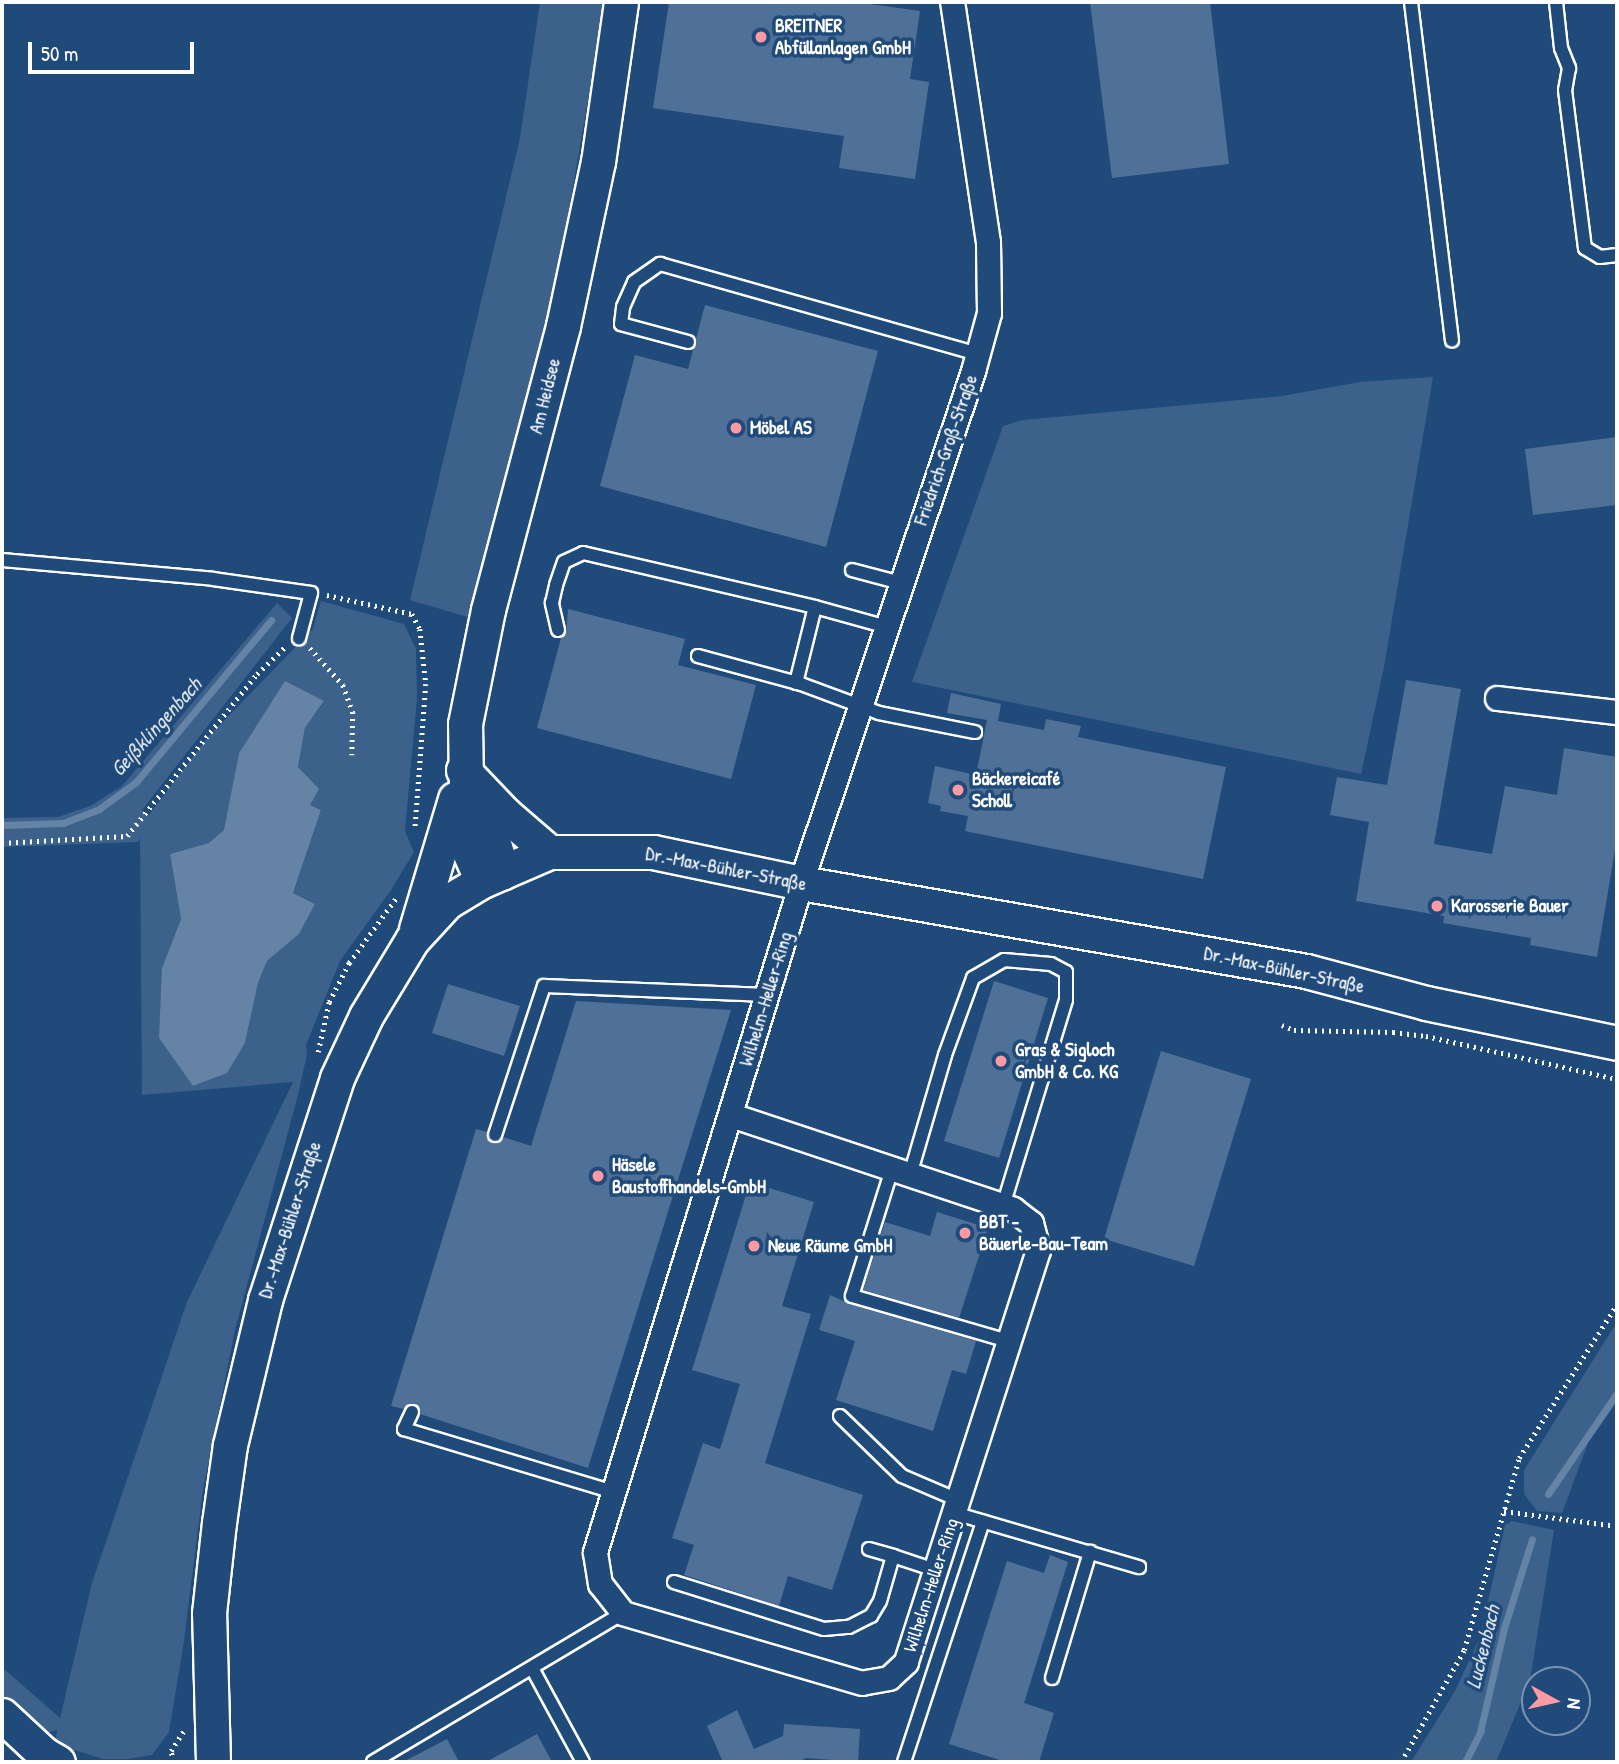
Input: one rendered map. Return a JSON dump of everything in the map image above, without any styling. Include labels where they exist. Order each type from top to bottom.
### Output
[{"type":"main road","name":"Am Heidsee","points":[[493,876],[467,848],[465,724],[483,635],[563,326],[598,162],[621,2]]},
{"type":"main road","points":[[412,940],[464,779],[549,852]]},
{"type":"main road","name":"Dr.-Max-Bühler-Straße","points":[[213,1762],[209,1613],[230,1445],[265,1300],[337,1077],[366,1016],[412,940],[447,902],[493,876],[549,852],[653,852],[801,883],[1306,971],[1426,1003],[1617,1043]]},
{"type":"main road","points":[[2,1715],[44,1755],[58,1762]]},
{"type":"street","name":"Friedrich-Groß-Straße","points":[[801,883],[978,354],[989,313],[988,242],[952,2]]},
{"type":"street","points":[[1497,698],[1617,712]]},
{"type":"street","name":"Wilhelm-Heller-Ring","points":[[731,1115],[1003,1206],[1031,1223],[1038,1250],[906,1662],[889,1678],[862,1683],[624,1613],[600,1584],[596,1552],[801,883]]},
{"type":"lane","points":[[1411,2],[1452,341]]},
{"type":"lane","points":[[1556,2],[1562,48],[1569,68],[1565,90],[1585,248],[1600,257],[1617,255]]},
{"type":"lane","points":[[688,342],[621,324],[623,307],[634,282],[660,264],[978,354]]},
{"type":"lane","points":[[558,630],[552,603],[556,585],[564,562],[583,553],[887,626]]},
{"type":"lane","points":[[2,561],[213,579],[311,593],[299,638]]},
{"type":"lane","points":[[852,570],[901,583]]},
{"type":"lane","points":[[796,683],[815,607]]},
{"type":"lane","points":[[698,656],[796,683],[861,704],[879,713],[975,732]]},
{"type":"lane","points":[[1003,1206],[1066,1000],[1066,972],[1051,964],[1004,960],[973,978],[946,1055],[852,1296],[1008,1341]]},
{"type":"lane","points":[[495,1135],[544,986],[768,995]]},
{"type":"lane","points":[[412,1412],[404,1429],[614,1492]]},
{"type":"lane","points":[[840,1416],[902,1476],[983,1522],[1139,1567]]},
{"type":"lane","points":[[904,1762],[983,1522]]},
{"type":"lane","points":[[869,1549],[935,1570]]},
{"type":"lane","points":[[1052,1678],[1090,1552]]},
{"type":"lane","points":[[674,1582],[824,1629],[849,1627],[871,1616],[878,1606],[893,1556]]},
{"type":"lane","points":[[373,1762],[624,1613]]},
{"type":"lane","points":[[532,1668],[583,1762]]},
{"type":"path","points":[[311,593],[412,614],[420,629],[426,684],[415,830],[419,836]]},
{"type":"path","points":[[2,843],[127,836],[257,674],[292,640],[299,638]]},
{"type":"path","points":[[319,656],[343,685],[352,712],[352,755]]},
{"type":"path","points":[[1282,1025],[1294,1030],[1393,1032],[1426,1036],[1617,1079]]},
{"type":"path","points":[[1401,1762],[1464,1650],[1519,1458],[1617,1304]]},
{"type":"path","points":[[1504,1511],[1617,1527]]},
{"type":"path","points":[[171,1751],[173,1762]]},
{"type":"shaded area","points":[[540,2],[605,2],[554,296],[471,618],[410,600],[520,138]]},
{"type":"shaded area","points":[[1433,377],[1384,667],[1361,774],[912,682],[1003,426],[1023,420],[1282,396],[1360,382]]},
{"type":"shaded area","points":[[321,601],[404,624],[416,649],[417,699],[405,831],[414,852],[391,890],[340,961],[306,1045],[307,1054],[298,1095],[235,1330],[203,1490],[183,1648],[169,1732],[152,1755],[103,1759],[55,1744],[57,1730],[42,1734],[2,1698],[2,1667],[60,1718],[92,1583],[187,1302],[293,1082],[142,1095],[140,838],[138,842],[2,847],[2,818],[58,817],[90,806],[122,786],[277,603],[292,618],[142,810],[149,815],[208,737],[313,629]],"holes":[[[285,682],[324,702],[305,728],[298,768],[309,805],[321,810],[293,893],[315,904],[299,934],[267,961],[258,983],[245,1043],[227,1072],[193,1086],[162,968],[181,919],[170,854],[210,843],[225,830],[239,753]]]},
{"type":"shaded area","points":[[285,681],[324,701],[305,728],[298,767],[319,789],[310,805],[321,810],[293,893],[315,904],[299,934],[267,961],[258,983],[245,1043],[227,1073],[193,1086],[159,1038],[162,968],[181,919],[170,854],[209,843],[224,830],[239,753]]},
{"type":"shaded area","points":[[1617,1322],[1617,1402],[1588,1443],[1562,1513],[1537,1511],[1524,1494],[1524,1470]]},
{"type":"shaded area","points":[[1512,1521],[1554,1530],[1532,1666],[1521,1666],[1521,1702],[1496,1762],[1411,1762],[1455,1691],[1480,1637],[1505,1525]]},
{"type":"building","name":"BREITNER Abfüllanlagen GmbH","points":[[669,2],[856,2],[920,11],[910,79],[929,82],[915,179],[839,168],[844,136],[653,108]]},
{"type":"building","points":[[1090,2],[1210,2],[1229,164],[1112,178]]},
{"type":"building","name":"Möbel AS","points":[[705,305],[878,351],[826,547],[600,486],[635,355],[688,369]]},
{"type":"building","points":[[1617,437],[1617,505],[1533,515],[1525,449]]},
{"type":"building","points":[[568,609],[685,639],[678,665],[756,685],[731,779],[537,728],[561,638],[566,632]]},
{"type":"building","points":[[1406,680],[1461,689],[1434,844],[1492,854],[1505,786],[1557,795],[1564,748],[1617,757],[1617,838],[1597,957],[1530,945],[1531,938],[1443,923],[1444,916],[1356,901],[1369,822],[1330,815],[1337,777],[1387,785]]},
{"type":"building","points":[[951,693],[1001,704],[998,721],[1044,730],[1046,719],[1081,726],[1078,737],[1226,767],[1203,879],[965,831],[968,816],[940,811],[941,806],[928,803],[935,766],[976,775],[987,720],[947,713]]},
{"type":"building","points":[[994,981],[1048,998],[999,1158],[944,1141]]},
{"type":"building","points":[[448,984],[520,1006],[504,1056],[432,1033]]},
{"type":"building","points":[[576,1001],[731,1010],[588,1468],[420,1414],[415,1404],[408,1404],[404,1409],[391,1406],[476,1129],[487,1132],[488,1140],[493,1143],[503,1137],[531,1146]]},
{"type":"building","points":[[1161,1051],[1251,1079],[1194,1266],[1104,1239]]},
{"type":"building","points":[[750,1182],[814,1202],[782,1306],[811,1314],[765,1463],[863,1495],[832,1590],[788,1576],[779,1606],[684,1575],[694,1545],[672,1538],[703,1443],[720,1449],[740,1384],[692,1370]]},
{"type":"building","points":[[937,1212],[988,1228],[959,1318],[863,1290],[885,1222],[930,1236]]},
{"type":"building","points":[[830,1295],[850,1304],[976,1341],[966,1374],[952,1370],[933,1431],[836,1400],[855,1341],[819,1330]]},
{"type":"building","points":[[1050,1555],[1068,1562],[1024,1703],[1054,1713],[1039,1762],[1006,1762],[949,1744],[1007,1561],[1044,1573]]},
{"type":"building","points":[[737,1710],[754,1749],[783,1736],[784,1724],[860,1729],[858,1762],[806,1758],[798,1762],[723,1762],[707,1726]]},
{"type":"building","points":[[537,1734],[552,1762],[486,1762],[519,1744]]},
{"type":"building","points":[[447,1739],[459,1762],[403,1762]]},
{"type":"waterway","name":"Geißklingenbach","points":[[2,825],[63,823],[99,809],[136,782],[271,620]]},
{"type":"waterway","name":"Luckenbach","points":[[1548,1494],[1617,1393]]},
{"type":"waterway","name":"Luckenbach","points":[[1465,1762],[1480,1732],[1504,1628],[1532,1539]]},
{"type":"place","name":"BREITNER Abfüllanlagen GmbH","points":[[761,37]]},
{"type":"place","name":"Möbel AS","points":[[736,428]]},
{"type":"place","name":"Bäckereicafé Scholl","points":[[958,790]]},
{"type":"place","name":"Karosserie Bauer","points":[[1437,906]]},
{"type":"place","name":"Gras & Sigloch GmbH & Co. KG","points":[[1001,1061]]},
{"type":"place","name":"Häsele Baustoffhandels-GmbH","points":[[598,1176]]},
{"type":"place","name":"BBT - Bäuerle-Bau-Team","points":[[965,1233]]},
{"type":"place","name":"Neue Räume GmbH","points":[[754,1246]]}]
